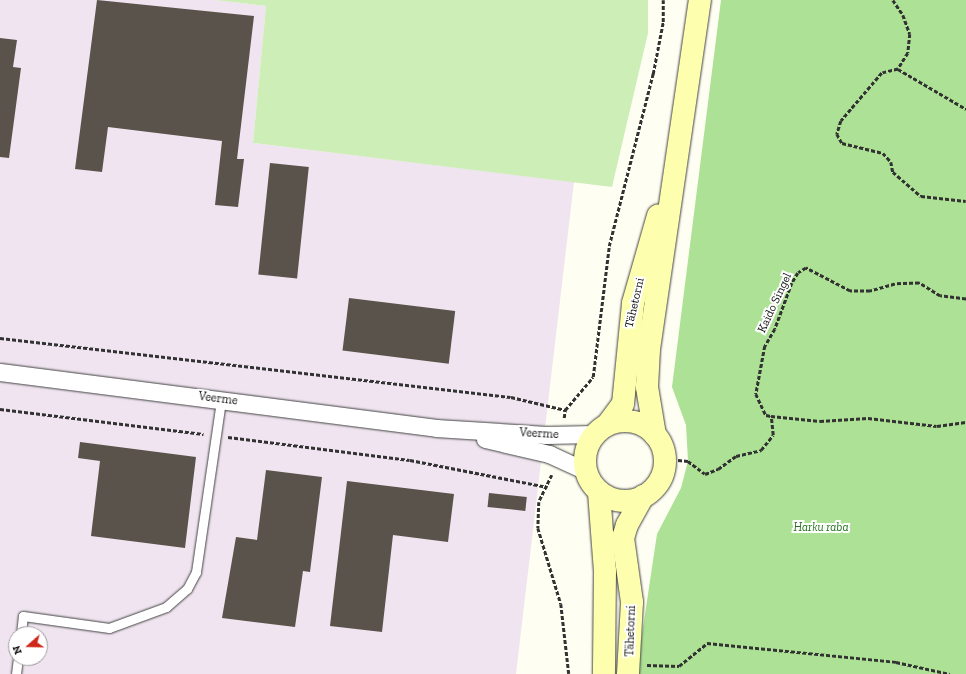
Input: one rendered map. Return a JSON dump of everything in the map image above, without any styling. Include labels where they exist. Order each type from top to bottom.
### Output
[{"type":"street","name":"Tähetorni","points":[[655,435],[647,387],[649,349],[666,240],[672,179],[700,0]]},
{"type":"street","name":"Tähetorni","points":[[601,430],[623,404],[633,303],[661,205],[672,179]]},
{"type":"street","name":"Veerme","points":[[0,372],[436,428],[562,436],[601,430]]},
{"type":"street","points":[[599,492],[621,501],[643,496],[657,485],[664,468],[664,451],[655,435],[633,422],[601,430],[587,448],[586,471],[599,492],[605,571],[604,674]]},
{"type":"street","name":"Veerme","points":[[436,428],[560,458],[586,471]]},
{"type":"street","name":"Tähetorni","points":[[636,670],[632,602],[623,538],[627,525],[643,496]]},
{"type":"lane","points":[[22,626],[23,616],[109,628],[166,607],[187,589],[196,572],[218,436],[221,400]]},
{"type":"path","points":[[562,436],[565,410],[593,377],[609,246],[653,74],[663,22],[663,0]]},
{"type":"path","points":[[892,0],[903,15],[910,34],[908,53],[898,69],[882,73],[841,121],[837,134],[842,143],[883,153],[891,162],[893,172],[921,196],[966,201]]},
{"type":"path","points":[[898,69],[966,109]]},
{"type":"path","name":"Kaido Singel","points":[[771,416],[766,416],[756,394],[765,346],[775,329],[792,283],[802,270],[806,268],[817,271],[850,291],[870,291],[894,284],[919,283],[940,296],[966,299]]},
{"type":"path","points":[[0,338],[511,397],[565,410]]},
{"type":"path","points":[[0,409],[410,460],[547,487]]},
{"type":"path","points":[[678,460],[688,461],[705,474],[718,469],[736,456],[760,450],[773,435],[771,416],[820,421],[868,418],[937,426],[966,422]]},
{"type":"path","points":[[560,458],[539,502],[538,528],[561,604],[569,674]]},
{"type":"path","points":[[636,670],[679,666],[707,643],[896,662],[950,674]]},
{"type":"shaded area","points":[[0,0],[215,0],[266,6],[253,143],[574,182],[516,674],[0,674]]},
{"type":"green space","points":[[215,0],[648,0],[648,33],[612,187],[253,143],[266,6]]},
{"type":"green space","name":"Harku raba","points":[[721,0],[966,0],[966,674],[636,674],[657,534],[681,488],[688,461],[686,425],[672,387]]},
{"type":"building","points":[[97,0],[254,16],[237,159],[244,159],[238,207],[215,205],[222,141],[108,127],[102,172],[75,169]]},
{"type":"building","points":[[0,38],[17,40],[13,67],[21,68],[9,158],[0,157]]},
{"type":"building","points":[[270,163],[309,167],[297,278],[258,274]]},
{"type":"building","points":[[349,298],[455,311],[449,364],[343,351]]},
{"type":"building","points":[[80,442],[196,457],[185,548],[91,536],[100,461],[78,458]]},
{"type":"building","points":[[266,470],[322,477],[310,572],[303,571],[295,627],[222,618],[236,537],[257,540]]},
{"type":"building","points":[[347,481],[454,494],[448,542],[393,535],[382,632],[330,626]]},
{"type":"building","points":[[489,493],[527,497],[525,511],[488,507]]}]
